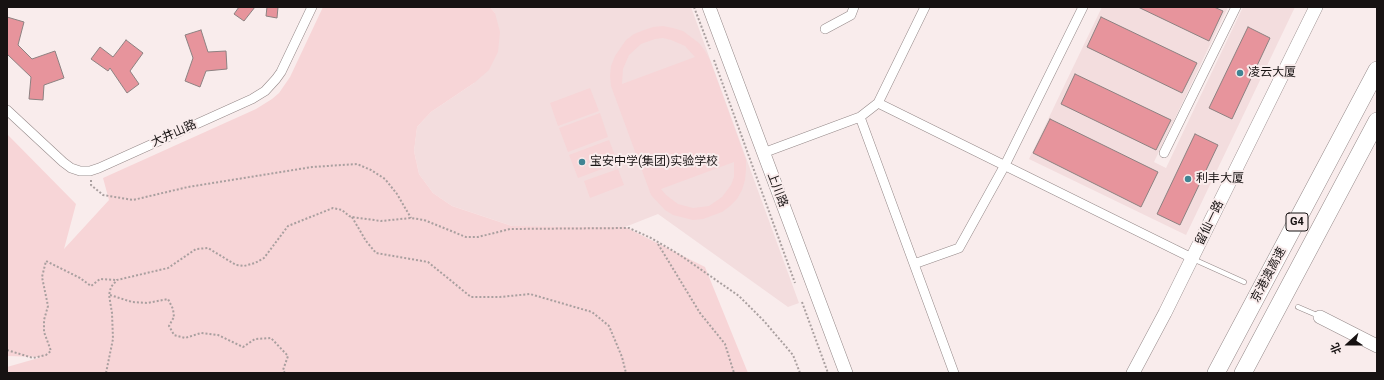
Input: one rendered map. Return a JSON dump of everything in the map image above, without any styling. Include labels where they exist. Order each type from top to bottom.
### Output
[{"type":"highway","name":"京港澳高速","points":[[1216,373],[1377,70]]},
{"type":"highway","name":"京港澳高速","points":[[1243,373],[1377,121]]},
{"type":"main road","name":"上川路","points":[[709,7],[846,373]]},
{"type":"main road","name":"留仙一路","points":[[1133,373],[1192,258],[1316,7]]},
{"type":"main road","points":[[1320,317],[1377,346]]},
{"type":"street","name":"大井山路","points":[[90,171],[100,168],[252,99],[265,91],[280,72],[312,7]]},
{"type":"street","points":[[825,30],[851,15],[854,7]]},
{"type":"street","points":[[763,153],[860,117],[878,103],[925,7]]},
{"type":"street","points":[[914,264],[959,248],[1005,165],[1083,7]]},
{"type":"street","points":[[1164,153],[1236,7]]},
{"type":"street","points":[[878,103],[1192,258]]},
{"type":"street","points":[[7,110],[71,168],[80,171],[90,171]]},
{"type":"street","points":[[860,117],[954,373]]},
{"type":"lane","points":[[1192,258],[1244,282]]},
{"type":"lane","points":[[1298,307],[1320,317]]},
{"type":"path","points":[[694,7],[710,49]]},
{"type":"path","points":[[714,60],[795,283]]},
{"type":"path","points":[[90,171],[91,185],[103,195],[132,200],[188,187],[312,167],[357,164],[371,170],[385,179],[397,194],[411,218]]},
{"type":"path","points":[[7,350],[33,358],[46,355],[51,351],[44,332],[44,320],[48,306],[42,277],[46,261],[80,278],[91,286],[100,279],[117,280],[168,268],[196,249],[208,248],[236,265],[244,266],[255,263],[264,258],[288,226],[333,208],[342,210],[352,217],[382,222],[411,218],[424,220],[466,237],[478,237],[510,229],[629,228],[680,255],[740,296],[793,355],[800,373]]},
{"type":"path","points":[[352,217],[366,241],[376,253],[428,262],[471,297],[500,298],[530,294],[592,312],[609,326],[622,357],[626,373]]},
{"type":"path","points":[[658,242],[700,313],[725,344],[734,373]]},
{"type":"path","points":[[106,373],[113,339],[112,312],[109,295],[111,287],[117,280]]},
{"type":"path","points":[[109,295],[132,302],[147,303],[168,299],[173,309],[174,317],[169,326],[174,335],[185,338],[201,333],[218,335],[243,348],[255,339],[271,338],[288,356],[283,370],[285,373]]},
{"type":"path","points":[[802,302],[828,373]]},
{"type":"shaded area","points":[[323,7],[490,7],[495,13],[500,32],[498,52],[489,70],[474,83],[431,112],[417,127],[414,151],[419,174],[433,193],[452,206],[512,226],[625,227],[705,267],[748,373],[7,373],[7,367],[42,357],[7,356],[7,134],[76,204],[64,249],[109,200],[103,178],[256,109],[279,93],[290,77]]},
{"type":"shaded area","name":"宝安中学(集团)实验学校","points":[[490,7],[691,7],[799,303],[788,307],[658,214],[625,227],[512,226],[452,206],[433,193],[419,174],[414,151],[417,127],[431,112],[474,83],[495,13]]},
{"type":"shaded area","points":[[1102,7],[1228,7],[1154,162],[1166,168],[1243,7],[1295,7],[1186,235],[1029,159]]},
{"type":"shaded area","points":[[663,26],[683,31],[699,43],[705,51],[710,60],[746,160],[745,180],[737,199],[722,212],[703,219],[693,220],[673,215],[665,210],[651,195],[611,86],[611,66],[615,56],[626,40],[634,34],[653,27]],"holes":[[[663,38],[685,46],[695,57],[622,84],[623,69],[629,55],[641,44]],[[734,162],[734,177],[731,185],[722,197],[709,206],[693,208],[678,204],[661,189]]]},
{"type":"shaded area","points":[[590,88],[599,111],[558,126],[550,103]]},
{"type":"shaded area","points":[[600,113],[608,137],[568,152],[559,128]]},
{"type":"shaded area","points":[[609,140],[618,163],[578,178],[569,155]]},
{"type":"shaded area","points":[[618,169],[624,185],[590,198],[584,181]]},
{"type":"building","points":[[239,7],[255,7],[244,21],[234,14]]},
{"type":"building","points":[[267,7],[278,7],[277,18],[266,16]]},
{"type":"building","points":[[1138,7],[1214,7],[1223,11],[1209,41]]},
{"type":"building","points":[[7,17],[24,22],[18,45],[32,59],[55,51],[64,78],[44,85],[43,100],[29,99],[31,77],[7,54]]},
{"type":"building","points":[[1101,17],[1197,63],[1182,93],[1087,47]]},
{"type":"building","name":"凌云大厦","points":[[1248,27],[1270,38],[1232,119],[1209,108]]},
{"type":"building","points":[[201,30],[208,52],[226,51],[227,69],[206,71],[200,87],[185,81],[193,58],[185,35]]},
{"type":"building","points":[[126,40],[143,53],[130,71],[139,84],[127,93],[110,68],[108,71],[91,59],[100,47],[113,57]]},
{"type":"building","points":[[1075,74],[1171,120],[1156,150],[1061,104]]},
{"type":"building","points":[[1050,119],[1158,172],[1141,207],[1033,153]]},
{"type":"building","name":"利丰大厦","points":[[1195,134],[1218,145],[1180,225],[1157,214]]},
{"type":"place","name":"凌云大厦","points":[[1240,73]]},
{"type":"place","name":"宝安中学(集团)实验学校","points":[[582,162]]},
{"type":"place","name":"利丰大厦","points":[[1188,179]]}]
